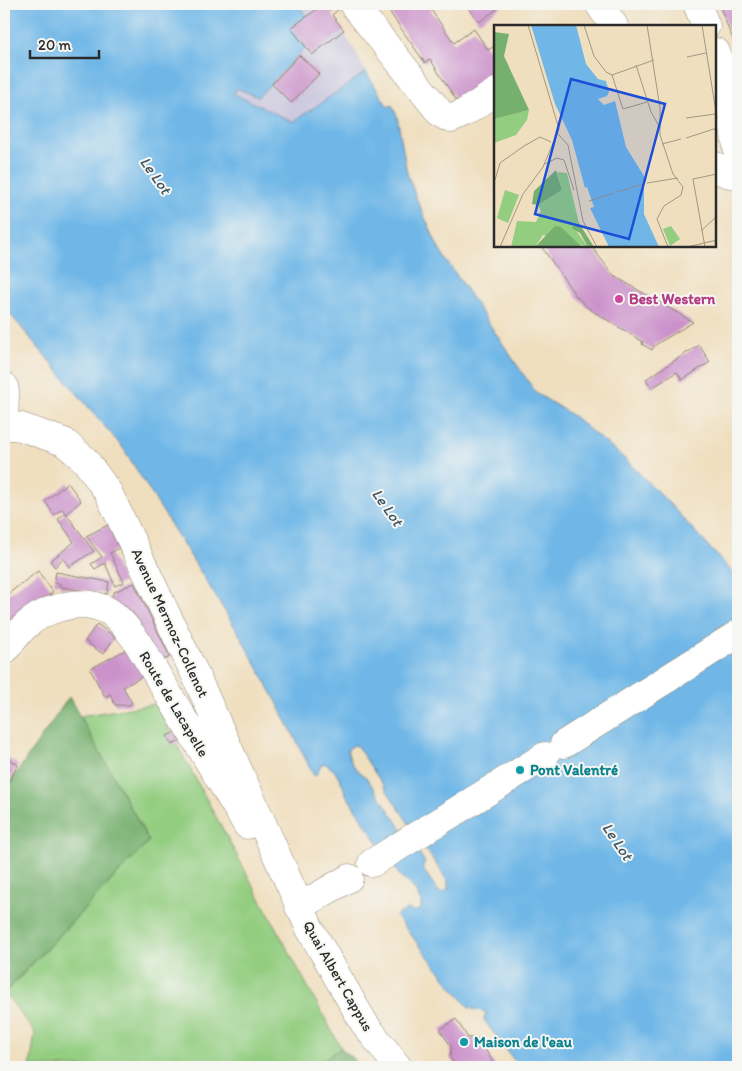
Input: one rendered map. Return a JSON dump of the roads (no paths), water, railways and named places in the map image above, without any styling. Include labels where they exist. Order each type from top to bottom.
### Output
[{"type":"street","points":[[353,4],[441,114],[451,118],[464,113],[494,93]]},
{"type":"street","points":[[697,4],[706,25]]},
{"type":"street","points":[[717,55],[727,85],[738,154]]},
{"type":"street","points":[[717,168],[719,171],[732,175],[738,174]]},
{"type":"street","name":"Avenue Mermoz-Collenot","points":[[4,386],[4,426],[22,427],[64,442],[85,460],[108,492],[194,672],[299,907]]},
{"type":"street","name":"Route de Lacapelle","points":[[4,651],[29,622],[48,611],[63,606],[86,604],[109,611],[121,621],[136,640],[227,793],[299,907]]},
{"type":"street","points":[[372,864],[738,634]]},
{"type":"street","points":[[299,907],[349,878]]},
{"type":"street","name":"Quai Albert Cappus","points":[[299,907],[334,973],[364,1023],[398,1067]]},
{"type":"water","name":"Le Lot","points":[[4,4],[298,4],[307,17],[292,29],[306,47],[258,97],[237,88],[234,94],[293,122],[366,72],[388,107],[392,105],[397,116],[407,173],[440,251],[536,393],[573,416],[625,459],[667,501],[731,571],[738,584],[738,616],[733,619],[738,627],[738,1067],[519,1067],[484,1020],[486,1012],[469,1008],[396,916],[408,909],[413,912],[421,909],[416,891],[402,879],[345,793],[335,772],[324,763],[314,776],[279,706],[238,632],[123,448],[4,307]],"holes":[[[354,745],[357,746],[448,882],[448,890],[442,893],[438,891],[423,869],[425,862],[366,777],[353,765],[348,749]]]},
{"type":"place","name":"Best Western","points":[[619,299]]},
{"type":"place","name":"Pont Valentré","points":[[520,770]]},
{"type":"place","name":"Maison de l'eau","points":[[464,1042]]}]
